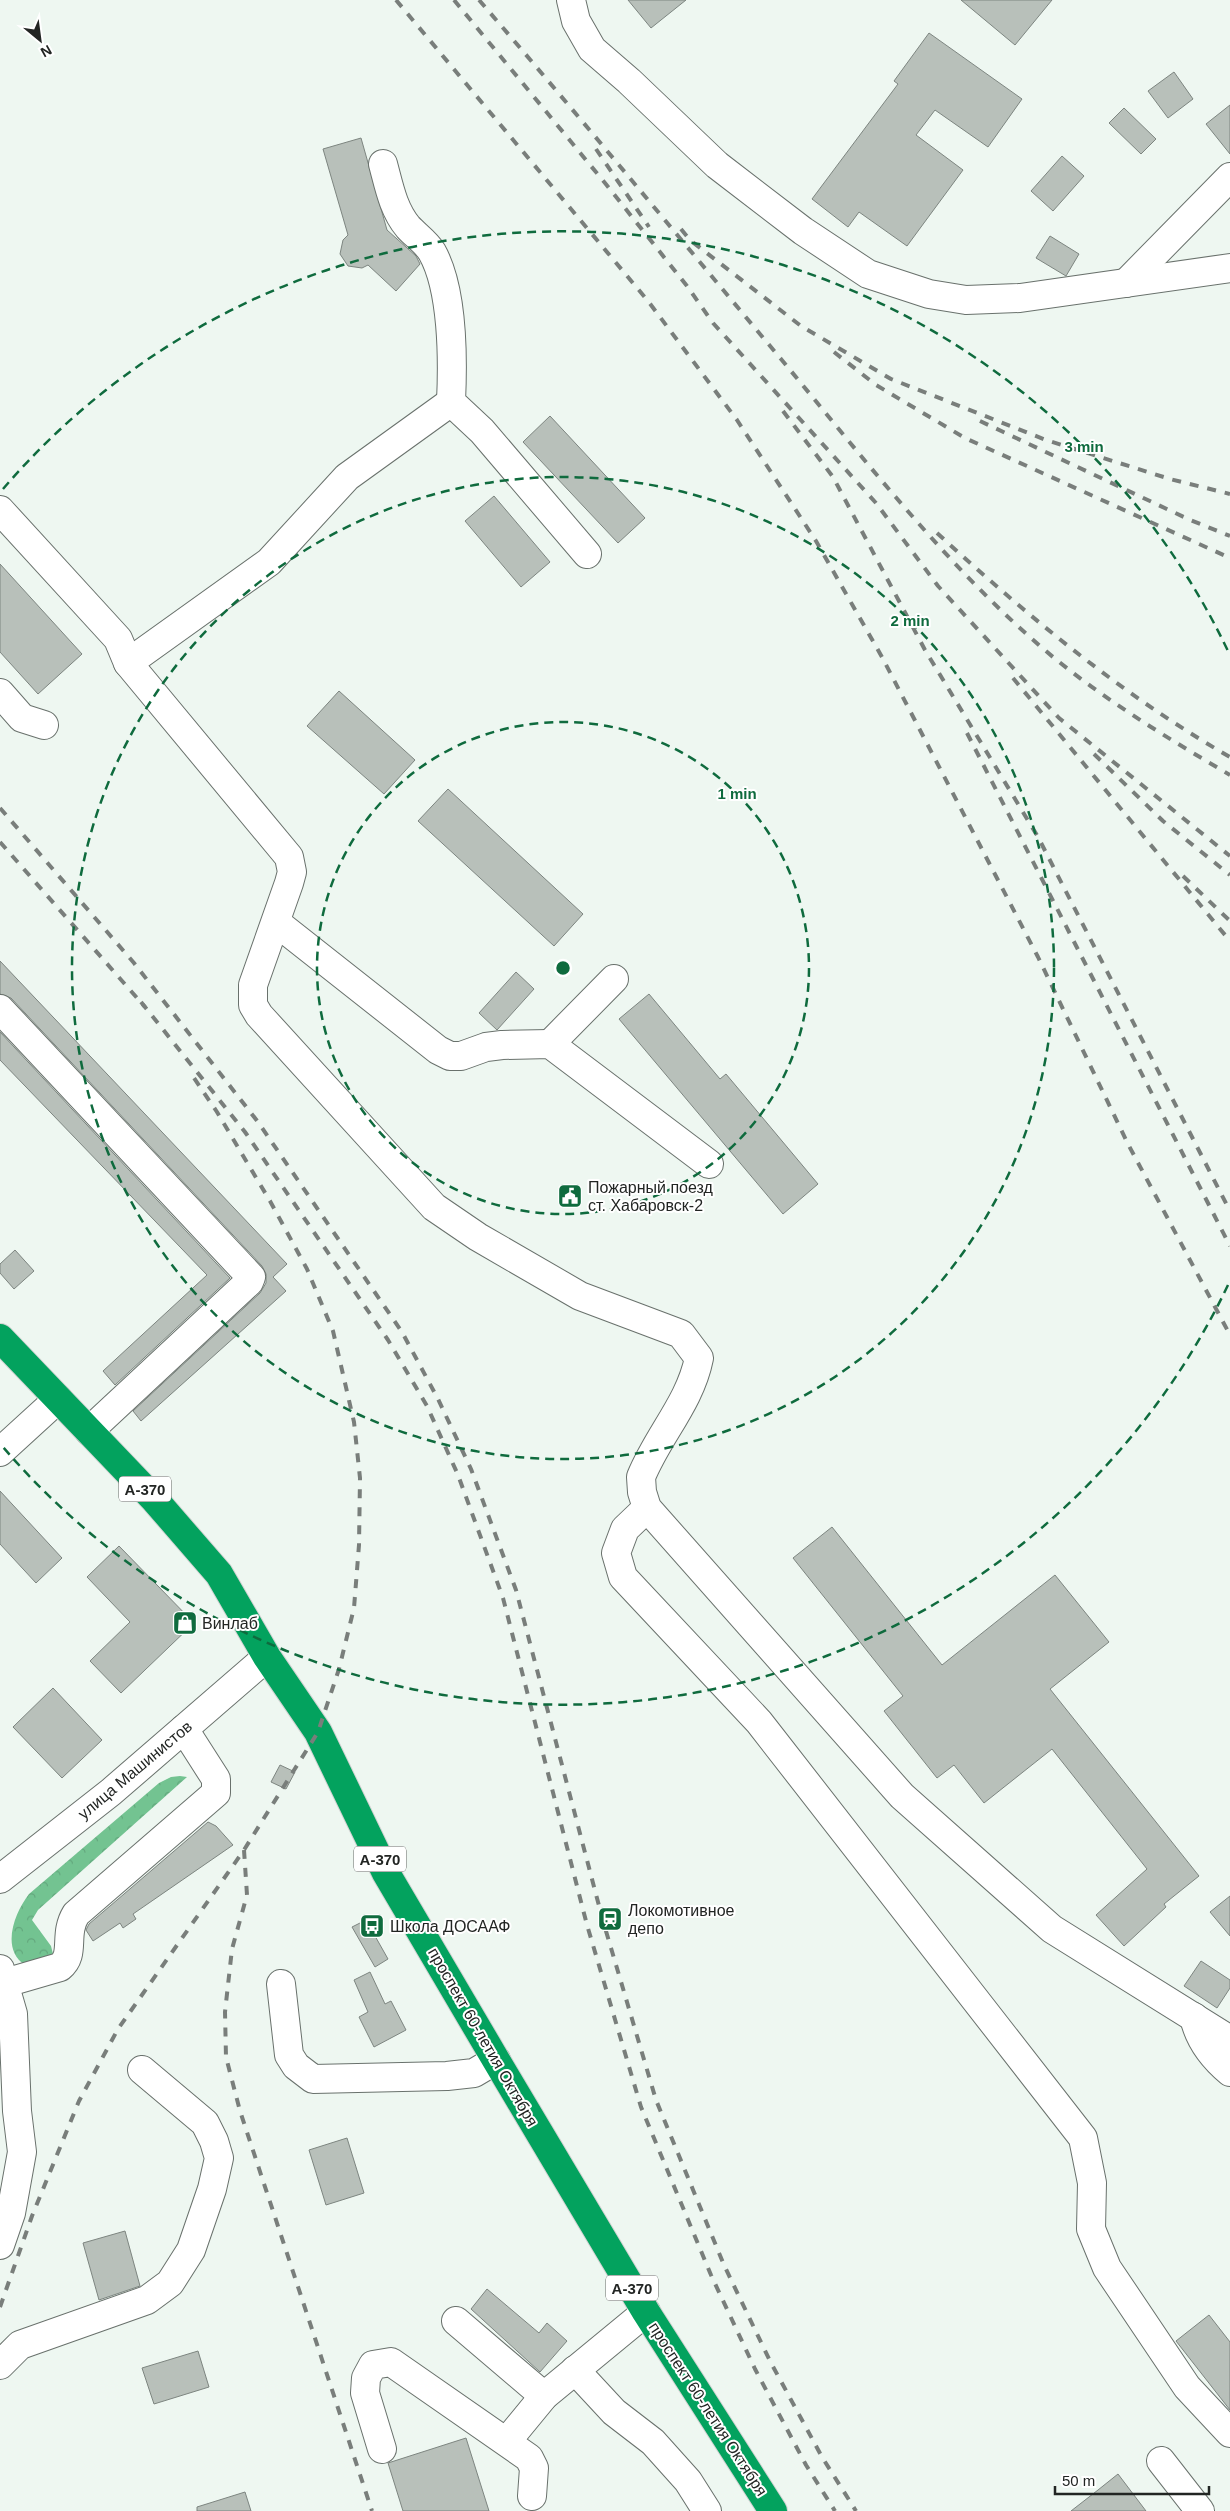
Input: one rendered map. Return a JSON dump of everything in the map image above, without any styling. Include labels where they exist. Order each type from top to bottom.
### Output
[{"type":"highway","name":"проспект 60-летия Октября","points":[[0,1338],[154,1499],[219,1574],[267,1657],[318,1732],[386,1872],[496,2060],[646,2312],[773,2511]]},
{"type":"street","points":[[571,0],[576,21],[592,49],[629,81],[716,165],[803,231],[868,274],[929,294],[966,300],[1020,298],[1230,268]]},
{"type":"street","points":[[383,164],[396,210],[408,226],[432,251],[443,280],[453,357],[452,402],[482,431],[588,554]]},
{"type":"street","points":[[1126,283],[1230,177]]},
{"type":"street","points":[[128,663],[269,562],[347,477],[452,402]]},
{"type":"street","points":[[5,525],[118,639],[128,663],[289,858],[292,872],[277,923],[253,985],[253,1006],[259,1015],[434,1207],[478,1237],[580,1296],[681,1334],[699,1358],[695,1376],[687,1396],[646,1463],[641,1476],[646,1508],[902,1796],[1052,1929],[1230,2040]]},
{"type":"street","points":[[0,693],[22,718],[44,726]]},
{"type":"street","points":[[277,923],[438,1050],[450,1056],[461,1056],[486,1047],[550,1044],[708,1164]]},
{"type":"street","points":[[550,1044],[614,979]]},
{"type":"street","points":[[0,1009],[251,1277],[249,1282],[89,1431]]},
{"type":"street","points":[[0,1452],[58,1399]]},
{"type":"street","points":[[646,1508],[625,1529],[616,1553],[623,1577],[759,1722],[1083,2138],[1092,2183],[1091,2229],[1107,2268],[1187,2386],[1230,2433]]},
{"type":"street","name":"улица Машинистов","points":[[0,1880],[111,1792],[267,1657]]},
{"type":"street","points":[[0,2245],[11,2213],[22,2152],[17,2111],[14,2014],[3,1976],[60,1967],[66,1962],[69,1954],[68,1930],[76,1914],[216,1793],[216,1779],[184,1729]]},
{"type":"street","points":[[281,1984],[289,2055],[296,2066],[312,2079],[447,2076],[474,2073],[496,2060]]},
{"type":"street","points":[[1194,2018],[1198,2035],[1207,2049],[1230,2072]]},
{"type":"street","points":[[0,2366],[20,2345],[147,2300],[170,2283],[191,2250],[212,2189],[219,2158],[214,2141],[205,2124],[142,2070]]},
{"type":"street","points":[[507,2441],[544,2396],[646,2312]]},
{"type":"street","points":[[456,2320],[544,2396]]},
{"type":"street","points":[[382,2449],[366,2393],[366,2378],[373,2365],[390,2362],[529,2458],[534,2468],[532,2496]]},
{"type":"street","points":[[575,2370],[614,2412],[653,2442],[688,2481],[706,2511]]},
{"type":"street","points":[[1161,2461],[1200,2511]]},
{"type":"green space","points":[[171,1777],[187,1777],[38,1910],[32,1920],[51,1946],[53,1954],[50,1959],[25,1965],[17,1958],[13,1950],[12,1930],[19,1910],[29,1894],[159,1783]]},
{"type":"building","points":[[628,0],[686,0],[651,28]]},
{"type":"building","points":[[961,0],[1052,0],[1015,45]]},
{"type":"building","points":[[929,33],[1022,99],[988,147],[935,110],[916,135],[963,170],[907,246],[859,212],[848,227],[812,199],[898,84],[894,81]]},
{"type":"building","points":[[1174,72],[1193,99],[1168,118],[1148,91]]},
{"type":"building","points":[[1230,105],[1230,154],[1206,124]]},
{"type":"building","points":[[1124,108],[1156,139],[1141,154],[1109,123]]},
{"type":"building","points":[[361,138],[387,230],[416,256],[420,264],[396,291],[368,265],[362,268],[348,266],[340,254],[343,240],[348,235],[323,149]]},
{"type":"building","points":[[1062,156],[1084,176],[1053,211],[1031,191]]},
{"type":"building","points":[[1050,236],[1079,254],[1066,276],[1036,258]]},
{"type":"building","points":[[550,416],[645,518],[618,543],[523,442]]},
{"type":"building","points":[[494,496],[550,562],[521,587],[465,521]]},
{"type":"building","points":[[0,564],[82,654],[38,694],[0,652]]},
{"type":"building","points":[[339,691],[415,760],[384,794],[307,726]]},
{"type":"building","points":[[448,789],[583,914],[554,946],[418,821]]},
{"type":"building","points":[[0,961],[287,1264],[273,1277],[286,1291],[141,1421],[133,1411],[260,1293],[266,1283],[266,1274],[262,1266],[11,998],[0,994]]},
{"type":"building","points":[[516,972],[534,989],[497,1030],[479,1013]]},
{"type":"building","points":[[649,994],[720,1079],[726,1074],[818,1184],[783,1214],[619,1019]]},
{"type":"building","points":[[0,1032],[230,1278],[115,1385],[103,1371],[207,1275],[0,1060]]},
{"type":"building","points":[[15,1250],[34,1271],[14,1289],[0,1273],[0,1264]]},
{"type":"building","points":[[0,1491],[62,1558],[36,1583],[0,1544]]},
{"type":"building","points":[[832,1527],[942,1665],[1055,1575],[1109,1642],[1050,1689],[1199,1876],[1164,1904],[1166,1907],[1124,1946],[1096,1915],[1147,1869],[1052,1749],[984,1803],[954,1765],[937,1778],[884,1711],[903,1696],[793,1558]]},
{"type":"building","points":[[119,1546],[194,1623],[121,1693],[90,1661],[130,1622],[87,1577]]},
{"type":"building","points":[[53,1688],[102,1740],[62,1778],[13,1727]]},
{"type":"building","points":[[280,1765],[295,1772],[286,1789],[271,1782]]},
{"type":"building","points":[[208,1822],[216,1826],[233,1845],[133,1914],[136,1919],[123,1928],[120,1923],[93,1941],[86,1930],[89,1924]]},
{"type":"building","points":[[1230,1896],[1230,1936],[1210,1912]]},
{"type":"building","points":[[366,1920],[388,1959],[375,1967],[352,1927]]},
{"type":"building","points":[[1201,1961],[1230,1980],[1230,1988],[1217,2008],[1184,1986]]},
{"type":"building","points":[[370,1972],[385,2004],[391,2001],[406,2030],[374,2047],[359,2017],[368,2012],[354,1980]]},
{"type":"building","points":[[347,2138],[364,2193],[326,2205],[309,2150]]},
{"type":"building","points":[[125,2231],[140,2286],[99,2300],[83,2243]]},
{"type":"building","points":[[487,2289],[539,2333],[547,2323],[567,2341],[540,2372],[471,2309]]},
{"type":"building","points":[[1209,2315],[1230,2342],[1230,2410],[1176,2341]]},
{"type":"building","points":[[198,2351],[209,2387],[154,2404],[142,2368]]},
{"type":"building","points":[[466,2438],[489,2511],[403,2511],[388,2463]]},
{"type":"building","points":[[1118,2474],[1146,2511],[1071,2511],[1098,2490]]},
{"type":"building","points":[[245,2492],[251,2511],[197,2511],[197,2507]]},
{"type":"railway","points":[[396,0],[648,301],[737,420],[816,541],[882,657],[1038,957],[1128,1144],[1230,1335]]},
{"type":"railway","points":[[454,0],[605,183],[687,286],[713,323],[876,503],[938,586],[1059,718],[1230,856]]},
{"type":"railway","points":[[479,0],[878,476],[979,589],[1074,674],[1139,719],[1230,775]]},
{"type":"railway","points":[[596,149],[649,227]]},
{"type":"railway","points":[[681,229],[690,240],[801,326],[891,379],[1046,440],[1170,479],[1230,494]]},
{"type":"railway","points":[[834,352],[876,385],[965,438],[1230,558]]},
{"type":"railway","points":[[783,411],[833,477],[925,650],[1038,837],[1230,1211]]},
{"type":"railway","points":[[980,421],[1188,519],[1230,536]]},
{"type":"railway","points":[[937,533],[1006,595],[1114,681],[1190,733],[1230,757]]},
{"type":"railway","points":[[1013,678],[1230,941]]},
{"type":"railway","points":[[967,733],[1230,1246]]},
{"type":"railway","points":[[1094,754],[1163,821],[1230,875]]},
{"type":"railway","points":[[0,808],[134,963],[258,1122],[402,1332],[438,1399],[471,1469],[516,1590],[603,1921],[656,2100],[724,2265],[770,2361],[822,2457],[856,2511]]},
{"type":"railway","points":[[0,842],[145,1007]]},
{"type":"railway","points":[[1183,876],[1230,921]]},
{"type":"railway","points":[[141,1002],[245,1132],[388,1340],[427,1406],[458,1475],[503,1598],[587,1925],[641,2107],[711,2275],[755,2369],[806,2465],[835,2511]]},
{"type":"railway","points":[[0,2307],[32,2216],[79,2101],[118,2029],[244,1850],[318,1732],[339,1669],[354,1608],[359,1545],[360,1478],[354,1422],[333,1331],[307,1269],[270,1201],[217,1112],[192,1075]]},
{"type":"railway","points":[[244,1850],[247,1895],[232,1949],[225,2012],[226,2057],[240,2111],[372,2511]]},
{"type":"place","name":"Пожарный поезд ст. Хабаровск-2","points":[[570,1196]]},
{"type":"place","name":"Винлаб","points":[[185,1623]]},
{"type":"place","name":"Локомотивное депо","points":[[610,1919]]},
{"type":"place","name":"Школа ДОСААФ","points":[[372,1926]]}]
